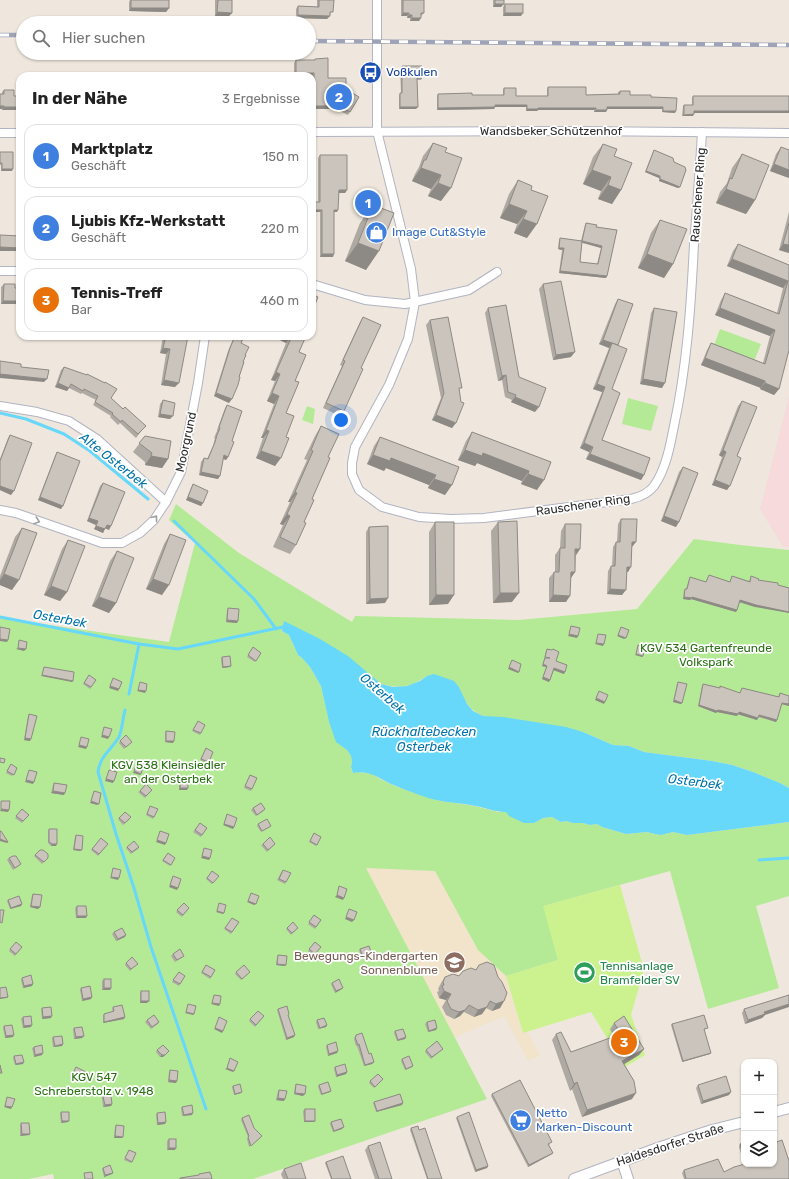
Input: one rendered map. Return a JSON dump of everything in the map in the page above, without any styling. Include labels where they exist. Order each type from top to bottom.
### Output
[{"type":"street","points":[[377,0],[377,131]]},
{"type":"street","name":"Rauschener Ring","points":[[377,131],[411,269],[415,302],[408,339],[389,385],[354,447],[352,474],[359,490],[382,507],[419,517],[451,519],[484,518],[631,499],[643,496],[653,488],[660,476],[669,451],[684,367],[690,313],[702,132]]},
{"type":"street","name":"Wandsbeker Schützenhof","points":[[316,132],[789,133]]},
{"type":"street","points":[[0,133],[16,133]]},
{"type":"street","points":[[0,271],[16,271]]},
{"type":"street","points":[[316,285],[365,300],[405,304],[469,290],[497,272]]},
{"type":"street","name":"Moorgrund","points":[[0,510],[22,515],[102,543],[122,542],[140,533],[154,520],[166,502],[181,472],[204,340]]},
{"type":"street","points":[[0,406],[37,412],[70,421],[96,439],[166,502]]},
{"type":"street","points":[[777,1111],[789,1108]]},
{"type":"street","name":"Haldesdorfer Straße","points":[[574,1179],[712,1130],[741,1123]]},
{"type":"street","points":[[622,1161],[628,1179]]},
{"type":"shaded area","points":[[789,396],[789,547],[783,547],[760,509]]},
{"type":"shaded area","name":"Bewegungs-Kindergarten Sonnenblume","points":[[366,868],[435,871],[478,950],[506,976],[523,1033],[528,1032],[540,1056],[528,1061],[504,1016],[454,1038]]},
{"type":"green space","points":[[720,329],[761,344],[753,364],[713,348]]},
{"type":"green space","points":[[628,398],[658,406],[651,431],[622,424]]},
{"type":"green space","points":[[307,406],[315,409],[313,424],[302,420]]},
{"type":"green space","points":[[176,504],[239,553],[352,622],[355,616],[519,620],[637,609],[694,539],[789,550],[789,788],[753,772],[732,765],[644,752],[629,746],[613,745],[583,732],[483,716],[470,708],[459,687],[427,676],[416,683],[400,687],[381,684],[285,622],[282,631],[289,635],[298,655],[310,667],[321,686],[329,722],[342,746],[351,756],[351,767],[353,773],[358,772],[372,774],[395,786],[436,800],[475,806],[498,812],[506,811],[534,823],[543,818],[552,817],[561,822],[566,821],[590,825],[597,824],[602,827],[626,834],[647,832],[661,835],[673,832],[687,835],[789,822],[789,896],[756,906],[779,988],[708,1009],[670,871],[544,906],[558,960],[506,976],[478,950],[435,871],[366,868],[487,1099],[253,1179],[54,1179],[53,1174],[29,1179],[0,1179],[0,618],[169,642],[195,543],[169,520]]},
{"type":"green space","points":[[620,885],[644,970],[631,1015],[645,1055],[625,1067],[591,1012],[523,1033],[506,976],[558,960],[543,906]]},
{"type":"water","name":"Rückhaltebecken Osterbek","points":[[284,621],[320,639],[348,656],[381,684],[393,687],[407,686],[434,674],[454,681],[459,687],[467,704],[473,711],[483,716],[503,717],[566,727],[583,732],[613,745],[629,746],[644,752],[712,761],[732,765],[753,772],[789,788],[789,822],[687,835],[673,832],[661,835],[647,832],[626,834],[602,827],[597,824],[590,825],[566,821],[561,822],[552,817],[543,818],[534,823],[524,823],[509,816],[506,812],[436,800],[390,784],[365,772],[353,773],[351,767],[351,756],[347,750],[336,742],[329,722],[321,686],[310,667],[298,655],[289,635],[282,631]]},
{"type":"building","points":[[131,0],[169,0],[169,8],[131,8]]},
{"type":"building","points":[[218,0],[232,0],[232,13],[217,12]]},
{"type":"building","points":[[319,0],[334,0],[333,12],[330,12],[330,16],[298,15],[298,6],[319,7]]},
{"type":"building","points":[[403,0],[424,0],[424,13],[421,13],[421,18],[412,18],[412,15],[409,15],[409,13],[403,13]]},
{"type":"building","points":[[495,0],[504,0],[504,4],[495,4]]},
{"type":"building","points":[[505,4],[523,4],[523,13],[505,13]]},
{"type":"building","points":[[328,58],[328,78],[346,78],[346,89],[359,97],[350,112],[339,106],[316,106],[316,72],[296,72],[296,60]]},
{"type":"building","points":[[402,66],[422,66],[422,78],[417,78],[418,107],[400,107],[400,93],[402,93]]},
{"type":"building","points":[[548,87],[586,87],[586,95],[620,94],[620,91],[630,91],[630,95],[651,95],[651,97],[677,98],[676,111],[663,111],[663,107],[607,107],[607,110],[596,110],[596,108],[527,109],[527,105],[438,108],[438,94],[472,93],[472,95],[504,95],[504,88],[516,88],[516,96],[548,96]]},
{"type":"building","points":[[4,90],[14,90],[14,96],[16,96],[16,107],[0,106],[0,94],[4,94]]},
{"type":"building","points":[[693,96],[789,96],[789,111],[694,111],[694,114],[684,115],[684,105],[693,105]]},
{"type":"building","points":[[433,143],[447,148],[445,152],[462,158],[451,188],[438,183],[441,175],[421,168]]},
{"type":"building","points":[[603,144],[617,149],[614,156],[632,163],[621,190],[608,185],[611,177],[592,170]]},
{"type":"building","points":[[781,147],[789,150],[789,170],[774,164]]},
{"type":"building","points":[[654,150],[673,158],[674,162],[685,167],[686,170],[680,187],[660,179],[660,176],[646,171]]},
{"type":"building","points":[[0,152],[13,152],[13,169],[2,169],[2,163],[0,163]]},
{"type":"building","points":[[742,154],[769,165],[755,200],[726,189],[730,178],[732,179]]},
{"type":"building","points":[[320,155],[347,155],[347,190],[339,190],[338,210],[334,210],[334,254],[322,254],[322,210],[316,210],[316,202],[320,202]]},
{"type":"building","points":[[518,180],[532,186],[531,190],[548,196],[537,224],[523,219],[527,211],[509,204]]},
{"type":"building","points":[[373,205],[394,213],[379,251],[358,243]]},
{"type":"building","points":[[660,220],[687,229],[673,264],[647,254]]},
{"type":"building","points":[[586,223],[597,225],[596,227],[617,230],[607,276],[560,271],[564,248],[559,248],[560,238],[582,241]],"holes":[[[582,241],[602,246],[598,264],[580,262]]]},
{"type":"building","points":[[789,223],[789,245],[783,244]]},
{"type":"building","points":[[0,235],[16,236],[16,248],[0,247]]},
{"type":"building","points":[[738,244],[789,265],[789,350],[779,389],[765,383],[765,381],[705,358],[711,343],[765,364],[775,330],[720,308],[725,293],[779,314],[788,281],[732,259]]},
{"type":"building","points":[[561,281],[575,352],[556,355],[543,284]]},
{"type":"building","points":[[4,284],[15,284],[16,301],[3,301]]},
{"type":"building","points":[[618,299],[633,304],[618,345],[603,340]]},
{"type":"building","points":[[506,305],[519,377],[546,388],[539,407],[515,397],[516,395],[508,392],[506,375],[502,376],[488,308]]},
{"type":"building","points":[[654,308],[677,312],[665,383],[643,379]]},
{"type":"building","points":[[363,317],[381,325],[361,368],[363,369],[344,411],[326,403],[345,361],[343,360]]},
{"type":"building","points":[[448,317],[462,388],[459,388],[461,402],[464,403],[456,423],[436,415],[444,393],[430,320]]},
{"type":"building","points":[[165,340],[187,340],[179,383],[164,380],[170,349],[163,348]]},
{"type":"building","points":[[233,340],[242,340],[241,343],[249,347],[245,355],[238,385],[232,399],[216,393]]},
{"type":"building","points":[[290,340],[304,340],[299,352],[306,355],[295,381],[299,382],[286,413],[294,416],[286,437],[289,438],[281,458],[261,451],[269,431],[266,430],[279,396],[272,393],[280,374],[276,372]]},
{"type":"building","points":[[612,343],[627,349],[612,389],[620,393],[602,440],[650,458],[644,475],[590,454],[593,447],[584,443],[605,387],[597,384]]},
{"type":"building","points":[[0,361],[21,364],[21,367],[49,370],[47,379],[0,374]]},
{"type":"building","points":[[64,367],[87,374],[117,389],[111,398],[123,409],[125,407],[146,426],[138,434],[122,420],[121,422],[112,414],[113,413],[95,402],[98,396],[84,389],[83,391],[71,384],[69,388],[58,383]]},
{"type":"building","points":[[163,400],[175,403],[173,416],[160,414]]},
{"type":"building","points":[[742,401],[757,407],[737,456],[741,458],[730,486],[715,480],[726,452],[723,450]]},
{"type":"building","points":[[227,405],[242,411],[232,441],[234,442],[228,457],[224,455],[220,476],[201,472],[204,458],[208,459]]},
{"type":"building","points":[[321,426],[339,434],[328,457],[330,458],[312,499],[314,500],[304,522],[306,523],[296,545],[280,537],[290,516],[287,514],[297,493],[295,492],[313,451],[311,450]]},
{"type":"building","points":[[472,432],[551,462],[544,480],[528,474],[529,471],[483,453],[482,456],[465,450]]},
{"type":"building","points":[[10,435],[32,443],[14,491],[0,486],[0,461]]},
{"type":"building","points":[[145,436],[171,441],[168,459],[151,456],[152,453],[139,443]]},
{"type":"building","points":[[380,437],[459,467],[452,485],[434,479],[436,475],[391,458],[390,461],[373,455]]},
{"type":"building","points":[[57,452],[80,461],[63,506],[40,497]]},
{"type":"building","points":[[683,467],[698,473],[679,522],[664,516]]},
{"type":"building","points":[[103,483],[125,492],[111,526],[107,525],[105,529],[96,526],[98,521],[89,518]]},
{"type":"building","points":[[193,484],[208,491],[203,503],[188,497]]},
{"type":"building","points":[[621,519],[637,519],[636,542],[632,542],[631,567],[627,567],[626,590],[610,589],[611,566],[615,566],[616,542],[620,542]]},
{"type":"building","points":[[517,521],[519,593],[500,593],[498,522]]},
{"type":"building","points":[[435,522],[454,522],[454,595],[436,595]]},
{"type":"building","points":[[565,524],[581,524],[580,549],[575,549],[575,572],[571,572],[570,596],[553,595],[554,572],[559,572],[560,548],[565,548]]},
{"type":"building","points":[[388,526],[388,598],[370,599],[369,527]]},
{"type":"building","points":[[22,528],[37,533],[19,580],[4,574]]},
{"type":"building","points":[[170,534],[186,540],[169,585],[153,579]]},
{"type":"building","points":[[68,540],[85,546],[67,592],[51,586]]},
{"type":"building","points":[[117,551],[134,558],[116,603],[99,597]]},
{"type":"building","points":[[709,575],[730,582],[732,576],[750,582],[751,576],[759,579],[758,580],[778,583],[778,585],[789,588],[789,612],[740,600],[737,610],[692,597],[684,597],[685,589],[687,589],[690,577],[706,582]]},
{"type":"building","points":[[228,608],[239,609],[238,621],[227,620]]},
{"type":"building","points":[[571,626],[580,628],[578,636],[569,634]]},
{"type":"building","points":[[0,627],[10,629],[8,640],[0,639]]},
{"type":"building","points":[[621,627],[629,630],[626,638],[618,635]]},
{"type":"building","points":[[598,634],[606,635],[604,644],[596,643]]},
{"type":"building","points":[[19,640],[27,642],[26,649],[18,648]]},
{"type":"building","points":[[638,645],[645,647],[643,656],[636,654]]},
{"type":"building","points":[[253,647],[261,653],[256,661],[248,655]]},
{"type":"building","points":[[547,649],[553,649],[559,652],[556,661],[567,665],[565,672],[554,668],[550,680],[543,677],[547,666],[543,664],[545,658],[550,658],[545,657]]},
{"type":"building","points":[[230,656],[231,666],[223,667],[222,657]]},
{"type":"building","points":[[512,660],[521,664],[519,672],[509,667]]},
{"type":"building","points":[[44,667],[74,672],[73,681],[42,675]]},
{"type":"building","points":[[89,675],[96,680],[91,687],[84,683]]},
{"type":"building","points":[[113,678],[122,682],[119,689],[110,686]]},
{"type":"building","points":[[140,682],[147,684],[146,691],[138,690]]},
{"type":"building","points":[[678,682],[687,684],[682,703],[674,700]]},
{"type":"building","points":[[703,684],[720,688],[720,686],[740,693],[742,688],[779,697],[780,693],[789,696],[789,704],[782,703],[777,720],[759,715],[758,718],[739,712],[738,714],[717,711],[699,705]]},
{"type":"building","points":[[599,691],[608,695],[605,702],[596,698]]},
{"type":"building","points":[[29,714],[37,716],[31,739],[25,738]]},
{"type":"building","points":[[198,721],[205,725],[201,733],[193,730]]},
{"type":"building","points":[[104,727],[112,729],[109,737],[102,735]]},
{"type":"building","points":[[166,731],[175,732],[174,741],[166,741]]},
{"type":"building","points":[[126,735],[132,742],[126,747],[120,741]]},
{"type":"building","points":[[81,737],[89,739],[87,747],[79,745]]},
{"type":"building","points":[[206,748],[213,752],[209,762],[201,759]]},
{"type":"building","points":[[0,758],[5,759],[4,763],[0,762]]},
{"type":"building","points":[[137,761],[144,764],[141,774],[134,771]]},
{"type":"building","points":[[11,764],[17,768],[14,775],[7,771]]},
{"type":"building","points":[[29,770],[37,772],[34,782],[26,780]]},
{"type":"building","points":[[109,770],[117,772],[114,781],[106,779]]},
{"type":"building","points":[[250,775],[257,778],[252,789],[245,786]]},
{"type":"building","points":[[181,777],[188,778],[188,788],[180,788]]},
{"type":"building","points":[[54,783],[67,785],[65,793],[53,791]]},
{"type":"building","points":[[146,784],[152,790],[146,796],[140,791]]},
{"type":"building","points":[[94,791],[101,793],[99,804],[91,801]]},
{"type":"building","points":[[1,801],[10,801],[9,810],[1,809]]},
{"type":"building","points":[[261,803],[265,809],[257,815],[253,808]]},
{"type":"building","points":[[150,806],[158,809],[154,817],[147,814]]},
{"type":"building","points":[[22,809],[29,815],[23,821],[16,816]]},
{"type":"building","points":[[125,812],[131,817],[125,823],[119,818]]},
{"type":"building","points":[[227,814],[237,818],[234,827],[224,824]]},
{"type":"building","points":[[267,819],[271,826],[262,831],[258,824]]},
{"type":"building","points":[[200,823],[207,828],[202,835],[195,830]]},
{"type":"building","points":[[49,829],[57,829],[57,844],[52,844],[49,842]]},
{"type":"building","points":[[1,831],[8,842],[0,839]]},
{"type":"building","points":[[160,831],[169,834],[166,843],[157,840]]},
{"type":"building","points":[[314,833],[321,837],[317,845],[310,841]]},
{"type":"building","points":[[76,835],[83,836],[82,850],[74,849]]},
{"type":"building","points":[[270,837],[275,844],[268,850],[263,844]]},
{"type":"building","points":[[101,838],[108,844],[99,854],[92,849]]},
{"type":"building","points":[[134,841],[139,847],[132,852],[127,847]]},
{"type":"building","points":[[204,848],[212,850],[210,858],[202,856]]},
{"type":"building","points":[[40,850],[43,850],[48,854],[48,858],[44,862],[35,855]]},
{"type":"building","points":[[168,853],[175,858],[171,865],[163,860]]},
{"type":"building","points":[[16,856],[21,864],[15,868],[9,858]]},
{"type":"building","points":[[113,868],[121,870],[119,878],[111,877]]},
{"type":"building","points":[[283,870],[291,873],[286,882],[279,879]]},
{"type":"building","points":[[212,871],[219,876],[213,883],[207,878]]},
{"type":"building","points":[[173,876],[181,879],[178,888],[170,885]]},
{"type":"building","points":[[339,886],[347,889],[344,898],[337,895]]},
{"type":"building","points":[[251,893],[259,896],[256,904],[248,901]]},
{"type":"building","points":[[33,894],[42,895],[40,907],[31,906]]},
{"type":"building","points":[[19,896],[22,904],[11,908],[8,900]]},
{"type":"building","points":[[184,903],[189,908],[183,915],[177,910]]},
{"type":"building","points":[[219,903],[226,905],[224,913],[217,911]]},
{"type":"building","points":[[77,906],[86,906],[87,916],[77,916]]},
{"type":"building","points":[[349,909],[357,912],[354,920],[346,917]]},
{"type":"building","points":[[0,910],[4,910],[2,923],[0,922]]},
{"type":"building","points":[[314,915],[321,920],[316,927],[309,922]]},
{"type":"building","points":[[232,918],[239,922],[232,932],[225,928]]},
{"type":"building","points":[[293,922],[298,928],[292,933],[287,928]]},
{"type":"building","points":[[122,928],[126,935],[118,939],[114,932]]},
{"type":"building","points":[[16,942],[22,947],[16,954],[10,949]]},
{"type":"building","points":[[315,942],[321,947],[315,954],[309,949]]},
{"type":"building","points":[[369,946],[372,954],[363,957],[360,949]]},
{"type":"building","points":[[180,949],[184,956],[177,960],[173,954]]},
{"type":"building","points":[[278,955],[287,956],[286,965],[277,964]]},
{"type":"building","points":[[132,957],[138,964],[131,969],[126,963]]},
{"type":"building","points":[[487,962],[494,965],[498,977],[507,993],[504,1001],[496,1004],[490,1001],[487,1007],[478,1010],[469,1005],[465,1010],[459,1012],[451,1009],[447,1001],[451,994],[444,991],[442,986],[444,985],[443,982],[445,977],[453,974],[459,976],[463,971],[471,968],[476,970],[479,965]]},
{"type":"building","points":[[206,965],[215,970],[211,977],[202,972]]},
{"type":"building","points":[[244,965],[250,972],[242,979],[236,972]]},
{"type":"building","points":[[179,972],[185,976],[180,984],[173,980]]},
{"type":"building","points":[[31,975],[33,984],[24,986],[22,978]]},
{"type":"building","points":[[104,979],[111,979],[111,988],[104,988]]},
{"type":"building","points":[[339,979],[343,988],[336,991],[332,983]]},
{"type":"building","points":[[90,986],[92,997],[83,999],[81,988]]},
{"type":"building","points":[[6,987],[8,997],[0,998],[0,988]]},
{"type":"building","points":[[141,991],[149,991],[149,1001],[141,1001]]},
{"type":"building","points":[[214,995],[221,996],[220,1004],[212,1003]]},
{"type":"building","points":[[789,995],[789,1004],[764,1012],[765,1014],[748,1020],[744,1009]]},
{"type":"building","points":[[188,1004],[196,1006],[194,1014],[186,1012]]},
{"type":"building","points":[[122,1005],[125,1017],[104,1022],[104,1014],[114,1011],[113,1007]]},
{"type":"building","points":[[287,1006],[288,1015],[295,1035],[287,1038],[278,1009]]},
{"type":"building","points":[[51,1007],[52,1016],[43,1017],[42,1008]]},
{"type":"building","points":[[258,1011],[264,1016],[256,1025],[250,1019]]},
{"type":"building","points":[[154,1015],[159,1022],[152,1027],[147,1020]]},
{"type":"building","points":[[704,1015],[708,1028],[704,1029],[711,1053],[683,1061],[672,1024]]},
{"type":"building","points":[[31,1016],[32,1025],[24,1026],[23,1017]]},
{"type":"building","points":[[624,1016],[644,1049],[622,1061],[634,1081],[636,1093],[587,1110],[577,1082],[574,1084],[556,1034],[561,1032],[571,1052],[621,1034],[614,1023]]},
{"type":"building","points":[[219,1017],[227,1021],[223,1031],[215,1028]]},
{"type":"building","points":[[324,1018],[327,1025],[320,1028],[317,1020]]},
{"type":"building","points":[[435,1020],[437,1028],[429,1031],[427,1022]]},
{"type":"building","points":[[12,1025],[14,1035],[6,1036],[4,1026]]},
{"type":"building","points":[[82,1027],[84,1036],[76,1037],[74,1028]]},
{"type":"building","points":[[403,1029],[406,1037],[398,1040],[395,1031]]},
{"type":"building","points":[[362,1033],[369,1054],[371,1053],[374,1062],[365,1065],[359,1044],[358,1045],[355,1037],[356,1035]]},
{"type":"building","points":[[62,1036],[63,1044],[55,1046],[53,1037]]},
{"type":"building","points":[[437,1041],[443,1049],[432,1057],[426,1050]]},
{"type":"building","points":[[336,1042],[338,1051],[329,1054],[327,1045]]},
{"type":"building","points":[[42,1045],[43,1053],[35,1055],[34,1047]]},
{"type":"building","points":[[163,1045],[169,1051],[165,1055],[162,1055],[157,1050]]},
{"type":"building","points":[[22,1055],[24,1062],[16,1064],[14,1056]]},
{"type":"building","points":[[409,1056],[413,1066],[406,1069],[402,1059]]},
{"type":"building","points":[[230,1058],[238,1062],[234,1071],[227,1068]]},
{"type":"building","points":[[345,1064],[347,1072],[337,1075],[335,1067]]},
{"type":"building","points":[[76,1067],[92,1075],[80,1076],[78,1080],[71,1077]]},
{"type":"building","points":[[170,1070],[178,1071],[177,1081],[169,1080]]},
{"type":"building","points":[[378,1074],[383,1079],[375,1087],[370,1081]]},
{"type":"building","points":[[726,1076],[731,1092],[703,1101],[698,1085]]},
{"type":"building","name":"Netto Marken-Discount","points":[[520,1080],[552,1142],[548,1144],[553,1153],[529,1165],[492,1094]]},
{"type":"building","points":[[328,1082],[331,1091],[322,1094],[319,1085]]},
{"type":"building","points":[[240,1084],[242,1092],[235,1094],[233,1086]]},
{"type":"building","points":[[296,1084],[306,1086],[305,1094],[295,1093]]},
{"type":"building","points":[[279,1090],[287,1091],[285,1099],[278,1098]]},
{"type":"building","points":[[400,1094],[403,1103],[377,1111],[374,1102]]},
{"type":"building","points":[[111,1095],[112,1104],[105,1105],[103,1097]]},
{"type":"building","points":[[7,1097],[15,1099],[12,1107],[5,1106]]},
{"type":"building","points":[[192,1105],[193,1113],[184,1115],[182,1107]]},
{"type":"building","points":[[305,1109],[315,1109],[315,1121],[305,1121]]},
{"type":"building","points":[[61,1112],[69,1112],[69,1121],[62,1121]]},
{"type":"building","points":[[165,1112],[166,1122],[158,1123],[157,1113]]},
{"type":"building","points":[[469,1112],[488,1166],[476,1170],[457,1117]]},
{"type":"building","points":[[249,1115],[254,1128],[262,1136],[251,1146],[242,1118]]},
{"type":"building","points":[[341,1119],[344,1127],[334,1131],[331,1122]]},
{"type":"building","points":[[21,1123],[29,1123],[30,1134],[22,1134]]},
{"type":"building","points":[[116,1125],[124,1126],[123,1137],[115,1136]]},
{"type":"building","points":[[418,1126],[419,1130],[425,1128],[442,1179],[428,1179],[411,1128]]},
{"type":"building","points":[[169,1139],[176,1139],[176,1148],[169,1148]]},
{"type":"building","points":[[782,1140],[789,1161],[789,1179],[686,1179],[684,1170],[718,1159],[724,1172],[741,1165],[741,1167],[777,1167],[777,1142]]},
{"type":"building","points":[[380,1142],[392,1179],[379,1179],[368,1146]]},
{"type":"building","points":[[129,1150],[136,1153],[132,1162],[125,1158]]},
{"type":"building","points":[[343,1156],[351,1179],[332,1179],[326,1162]]},
{"type":"building","points":[[301,1163],[306,1179],[288,1179],[284,1169]]},
{"type":"building","points":[[110,1165],[113,1173],[105,1175],[103,1168]]},
{"type":"building","points":[[92,1172],[93,1179],[85,1179],[84,1173]]},
{"type":"building","points":[[210,1172],[212,1179],[180,1179],[180,1178]]},
{"type":"waterway","name":"Alte Osterbek","points":[[0,413],[26,419],[64,434],[90,451],[148,499]]},
{"type":"waterway","name":"Alte Osterbek","points":[[174,521],[254,599],[276,629]]},
{"type":"waterway","name":"Osterbek","points":[[0,617],[139,644],[178,649],[283,627],[286,628]]},
{"type":"waterway","points":[[129,694],[139,644]]},
{"type":"waterway","points":[[125,710],[119,737],[103,757],[98,772],[151,947],[206,1109]]},
{"type":"waterway","points":[[759,860],[789,858]]},
{"type":"railway","points":[[0,35],[16,35]]},
{"type":"railway","points":[[316,41],[789,45]]},
{"type":"place","name":"Voßkulen","points":[[370,72]]},
{"type":"place","name":"Ljubis Kfz-Werkstatt","points":[[339,97]]},
{"type":"place","name":"Marktplatz","points":[[368,203]]},
{"type":"place","name":"Image Cut&Style","points":[[377,232]]},
{"type":"place","name":"Bewegungs-Kindergarten Sonnenblume","points":[[454,963]]},
{"type":"place","name":"Tennisanlage Bramfelder SV","points":[[584,973]]},
{"type":"place","name":"Tennis-Treff","points":[[624,1042]]},
{"type":"place","name":"Netto Marken-Discount","points":[[521,1120]]},
{"type":"park label","name":"KGV 534 Gartenfreunde Volkspark","points":[[706,655]]},
{"type":"park label","name":"KGV 538 Kleinsiedler an der Osterbek","points":[[168,772]]},
{"type":"park label","name":"KGV 547 Schreberstolz v. 1948","points":[[94,1084]]}]
